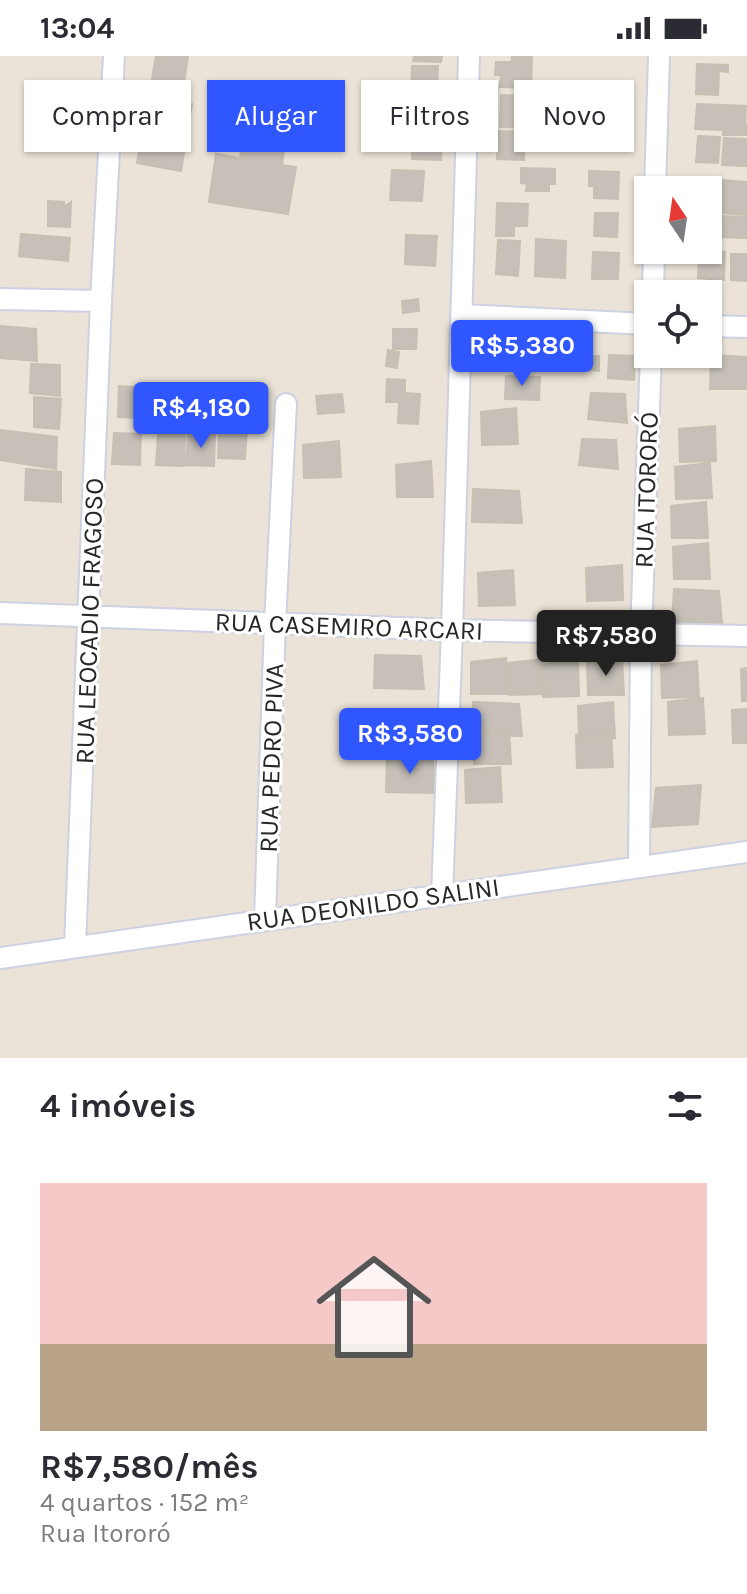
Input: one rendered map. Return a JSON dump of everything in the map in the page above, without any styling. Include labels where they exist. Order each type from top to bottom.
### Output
[{"type":"street","name":"RUA LEOCADIO FRAGOSO","points":[[75,946],[114,56]]},
{"type":"street","points":[[442,896],[469,56]]},
{"type":"street","points":[[655,176],[659,56]]},
{"type":"street","points":[[0,299],[101,301]]},
{"type":"street","points":[[462,315],[634,323]]},
{"type":"street","points":[[722,326],[747,327]]},
{"type":"street","name":"RUA ITORORÓ","points":[[639,866],[641,634],[650,368]]},
{"type":"street","name":"RUA PEDRO PIVA","points":[[265,919],[286,404]]},
{"type":"street","name":"RUA CASEMIRO ARCARI","points":[[0,613],[452,630],[747,636]]},
{"type":"street","name":"RUA DEONILDO SALINI","points":[[0,958],[747,852]]},
{"type":"building","points":[[156,56],[188,56],[184,80],[152,80]]},
{"type":"building","points":[[414,56],[442,56],[441,62],[413,61]]},
{"type":"building","points":[[512,56],[532,56],[531,80],[514,80],[514,87],[500,87],[501,75],[495,75],[496,62],[512,62]]},
{"type":"building","points":[[697,64],[728,65],[728,72],[719,71],[718,95],[696,94]]},
{"type":"building","points":[[412,66],[438,66],[438,80],[412,80]]},
{"type":"building","points":[[501,95],[514,96],[514,128],[500,127]]},
{"type":"building","points":[[697,104],[746,106],[747,135],[723,135],[723,130],[695,129]]},
{"type":"building","points":[[498,131],[514,132],[514,152],[524,152],[524,160],[497,159]]},
{"type":"building","points":[[698,136],[720,137],[718,163],[696,162]]},
{"type":"building","points":[[724,138],[747,139],[747,166],[722,165]]},
{"type":"building","points":[[139,152],[184,152],[181,171],[137,163]]},
{"type":"building","points":[[241,152],[284,152],[282,165],[296,167],[288,214],[209,202],[216,154],[240,158]]},
{"type":"building","points":[[412,152],[441,152],[441,160],[412,159]]},
{"type":"building","points":[[521,168],[555,169],[555,184],[549,184],[549,191],[526,191],[527,184],[521,183]]},
{"type":"building","points":[[392,170],[424,171],[422,201],[390,200]]},
{"type":"building","points":[[589,171],[619,172],[618,199],[594,198],[594,186],[589,186]]},
{"type":"building","points":[[722,180],[747,182],[747,215],[722,213]]},
{"type":"building","points":[[48,201],[64,202],[64,207],[71,202],[70,227],[48,226]]},
{"type":"building","points":[[497,203],[528,204],[527,226],[514,226],[514,236],[496,236]]},
{"type":"building","points":[[595,213],[618,213],[617,237],[594,236]]},
{"type":"building","points":[[722,216],[747,217],[747,238],[722,237]]},
{"type":"building","points":[[21,234],[70,238],[68,261],[19,256]]},
{"type":"building","points":[[406,235],[437,236],[435,266],[405,264]]},
{"type":"building","points":[[536,239],[566,241],[565,278],[535,276]]},
{"type":"building","points":[[498,240],[520,241],[518,276],[496,274]]},
{"type":"building","points":[[593,252],[619,253],[618,279],[592,279]]},
{"type":"building","points":[[722,252],[725,252],[724,280],[698,278],[698,264],[722,264]]},
{"type":"building","points":[[731,254],[747,254],[747,281],[731,280]]},
{"type":"building","points":[[418,299],[419,311],[403,313],[402,301]]},
{"type":"building","points":[[0,326],[36,329],[37,361],[0,358]]},
{"type":"building","points":[[393,329],[417,329],[416,349],[393,349]]},
{"type":"building","points":[[543,339],[559,340],[557,365],[541,364]]},
{"type":"building","points":[[388,350],[399,352],[397,368],[386,366]]},
{"type":"building","points":[[566,352],[585,353],[584,370],[565,370]]},
{"type":"building","points":[[609,355],[634,356],[634,380],[608,378]]},
{"type":"building","points":[[590,356],[599,356],[599,371],[590,370]]},
{"type":"building","points":[[722,356],[747,357],[747,389],[710,389],[711,368],[722,368]]},
{"type":"building","points":[[31,364],[60,365],[60,396],[30,393]]},
{"type":"building","points":[[506,376],[540,377],[539,400],[505,399]]},
{"type":"building","points":[[387,379],[405,380],[405,393],[420,394],[418,424],[398,423],[399,402],[386,402]]},
{"type":"building","points":[[192,384],[219,385],[218,417],[190,415]]},
{"type":"building","points":[[119,386],[147,388],[146,418],[118,417]]},
{"type":"building","points":[[591,393],[625,394],[627,423],[588,419]]},
{"type":"building","points":[[342,394],[344,412],[318,414],[316,396]]},
{"type":"building","points":[[225,395],[253,396],[251,427],[224,425]]},
{"type":"building","points":[[34,397],[61,399],[59,429],[34,427]]},
{"type":"building","points":[[516,408],[518,444],[482,445],[481,412]]},
{"type":"building","points":[[715,426],[716,461],[680,462],[679,429]]},
{"type":"building","points":[[219,427],[247,428],[245,459],[218,458]]},
{"type":"building","points":[[0,430],[57,437],[56,469],[0,460]]},
{"type":"building","points":[[114,433],[141,434],[140,465],[112,464]]},
{"type":"building","points":[[158,434],[185,435],[184,466],[156,465]]},
{"type":"building","points":[[188,434],[215,435],[214,466],[186,465]]},
{"type":"building","points":[[582,439],[616,440],[618,469],[579,465]]},
{"type":"building","points":[[339,441],[341,477],[304,478],[303,445]]},
{"type":"building","points":[[431,461],[433,497],[397,497],[396,465]]},
{"type":"building","points":[[710,463],[712,498],[676,499],[675,467]]},
{"type":"building","points":[[26,469],[61,472],[61,502],[25,500]]},
{"type":"building","points":[[473,489],[519,491],[522,523],[472,522]]},
{"type":"building","points":[[706,502],[708,538],[672,538],[671,506]]},
{"type":"building","points":[[708,543],[710,579],[674,579],[673,547]]},
{"type":"building","points":[[622,565],[623,600],[587,601],[586,568]]},
{"type":"building","points":[[513,570],[515,605],[479,606],[478,573]]},
{"type":"building","points":[[674,589],[719,591],[722,623],[672,622]]},
{"type":"building","points":[[375,655],[421,656],[424,689],[374,688]]},
{"type":"building","points":[[506,658],[507,694],[471,694],[471,662]]},
{"type":"building","points":[[543,659],[545,694],[509,695],[508,663]]},
{"type":"building","points":[[622,659],[624,695],[588,695],[587,663]]},
{"type":"building","points":[[578,660],[579,696],[543,697],[542,664]]},
{"type":"building","points":[[697,661],[699,697],[662,698],[661,665]]},
{"type":"building","points":[[747,668],[747,701],[742,701],[741,669]]},
{"type":"building","points":[[703,698],[705,734],[669,735],[668,702]]},
{"type":"building","points":[[473,702],[519,704],[522,736],[472,735]]},
{"type":"building","points":[[613,702],[615,738],[579,738],[578,706]]},
{"type":"building","points":[[747,709],[747,743],[733,743],[732,710]]},
{"type":"building","points":[[385,712],[431,713],[434,745],[384,745]]},
{"type":"building","points":[[509,728],[511,764],[474,764],[473,732]]},
{"type":"building","points":[[611,732],[613,767],[577,768],[576,735]]},
{"type":"building","points":[[387,759],[433,761],[436,793],[386,792]]},
{"type":"building","points":[[500,767],[502,802],[466,803],[465,770]]},
{"type":"building","points":[[701,785],[698,824],[652,827],[656,788]]}]
